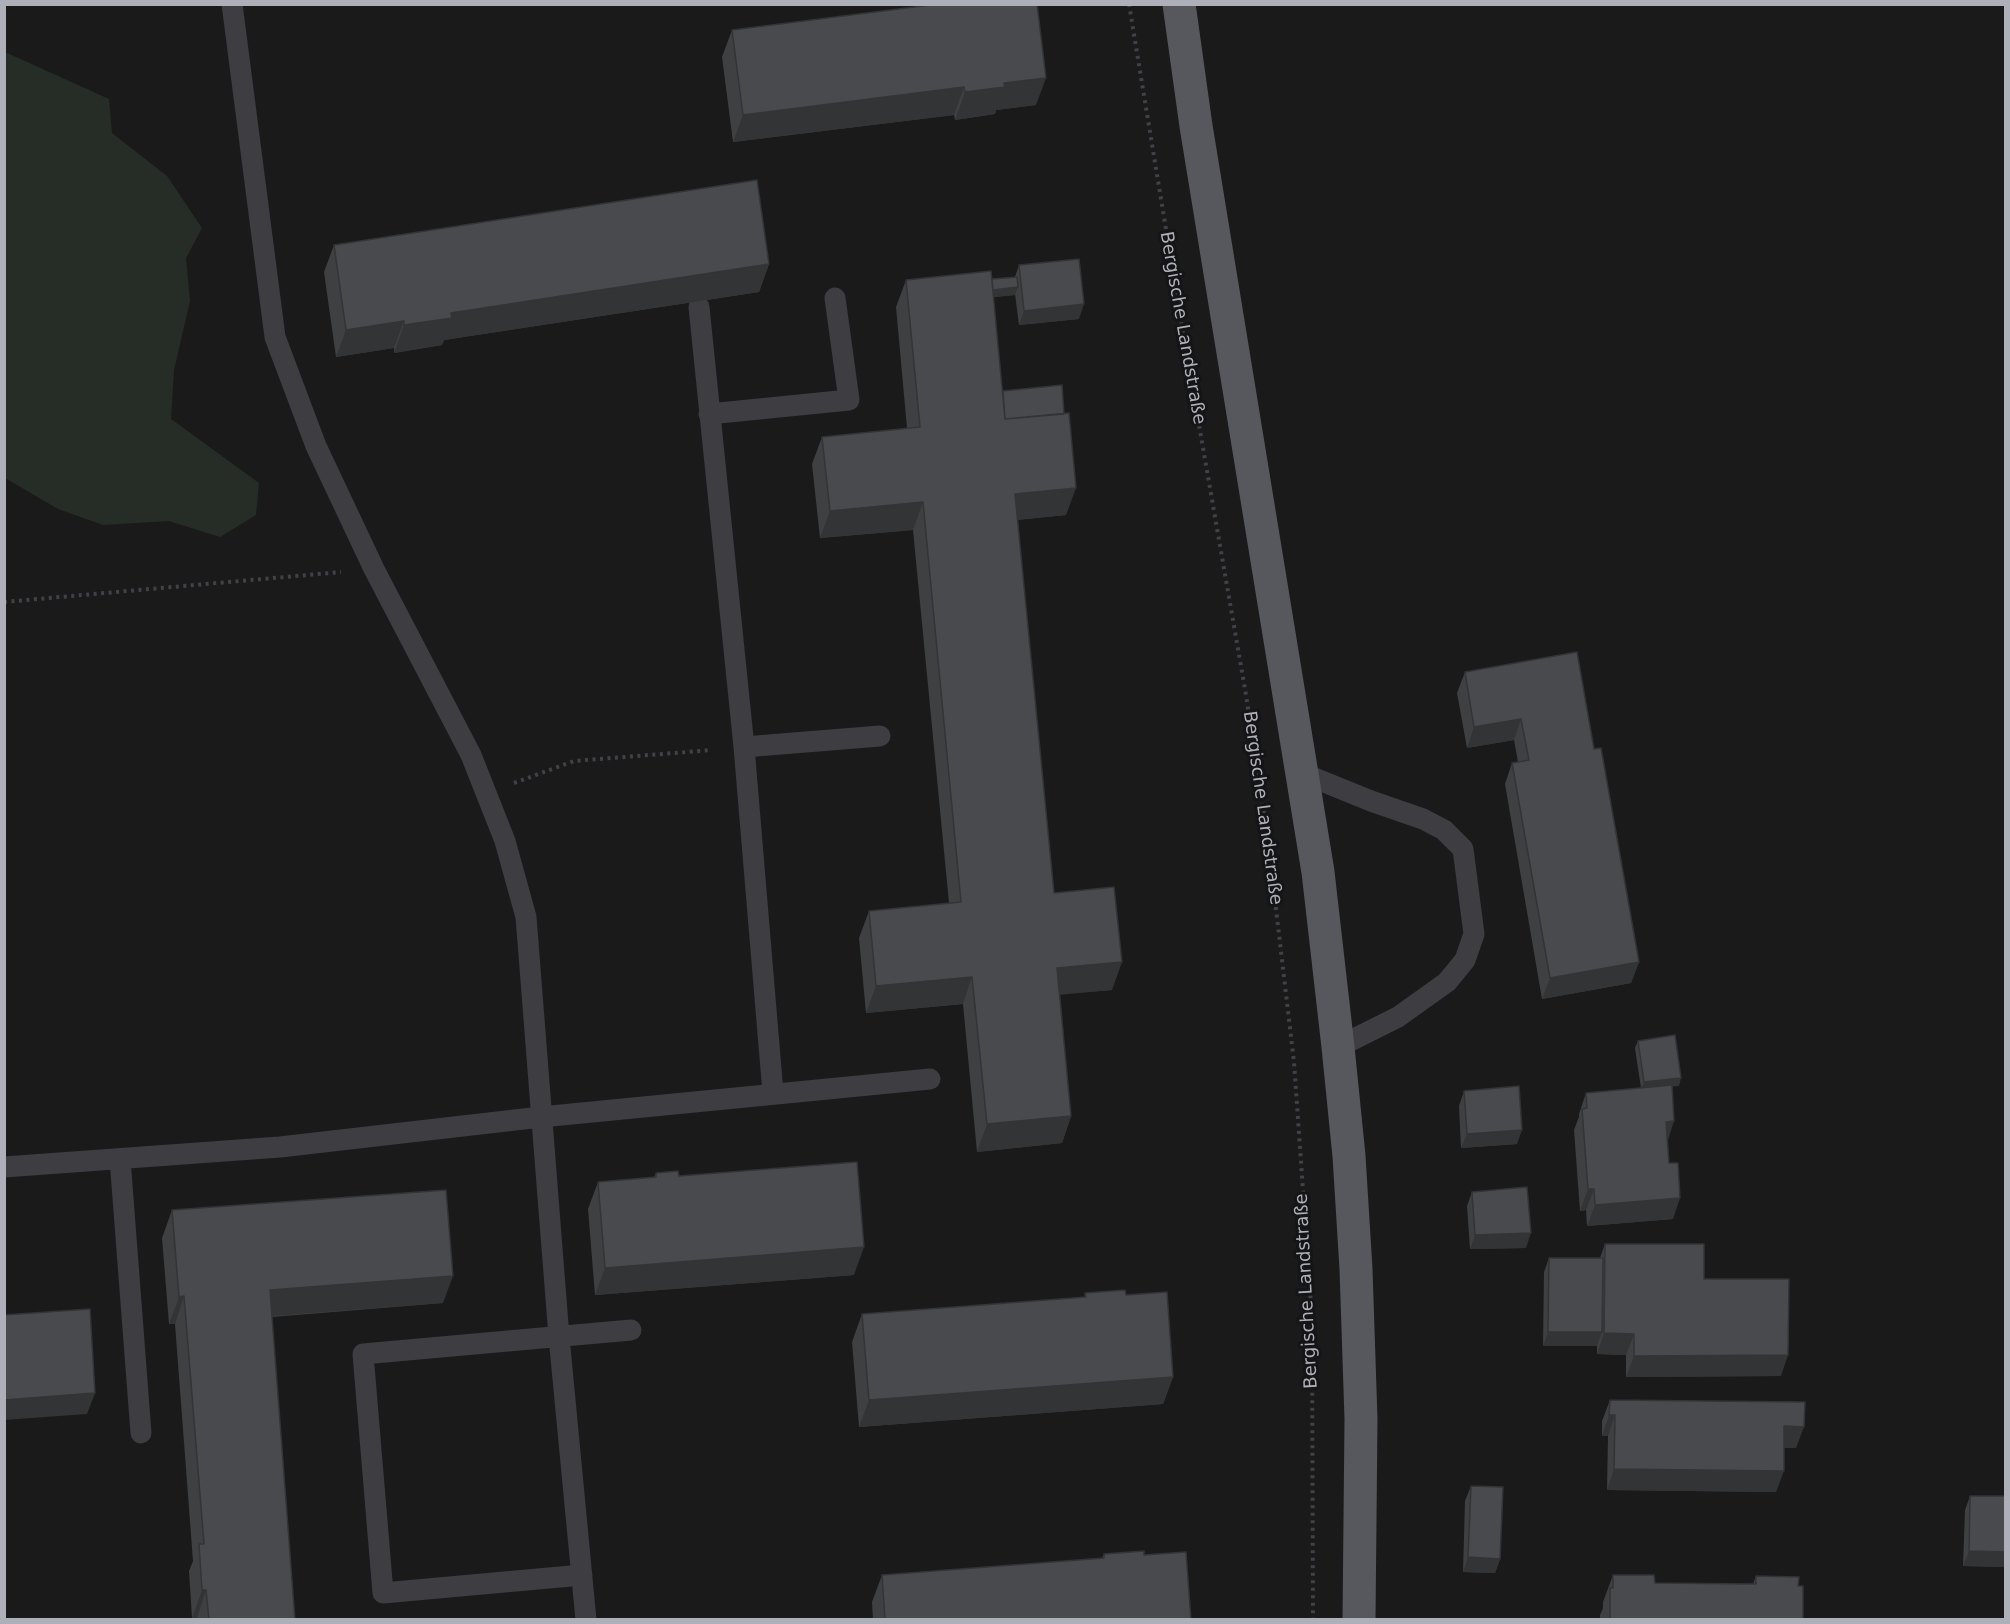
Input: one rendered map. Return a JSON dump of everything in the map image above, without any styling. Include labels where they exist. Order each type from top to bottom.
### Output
[{"type":"main road","points":[[1179,4],[1196,126],[1318,872],[1338,1047],[1349,1156],[1356,1269],[1361,1419],[1359,1620]]},
{"type":"lane","points":[[232,4],[257,210],[276,337],[316,446],[374,569],[471,755],[505,841],[526,917],[558,1337],[586,1620]]},
{"type":"lane","points":[[709,414],[849,400],[834,298]]},
{"type":"lane","points":[[699,307],[744,747],[773,1093]]},
{"type":"lane","points":[[744,747],[880,736]]},
{"type":"lane","points":[[1302,773],[1423,819],[1444,830],[1463,849],[1474,934],[1465,960],[1447,982],[1398,1017],[1338,1047]]},
{"type":"lane","points":[[4,1167],[280,1147],[541,1117],[930,1079]]},
{"type":"lane","points":[[120,1159],[141,1433]]},
{"type":"lane","points":[[582,1575],[383,1593],[363,1354],[631,1330]]},
{"type":"path","name":"Bergische Landstraße","points":[[1129,4],[1246,695],[1268,841],[1294,1062],[1311,1319],[1313,1620]]},
{"type":"path","points":[[4,602],[374,569]]},
{"type":"path","points":[[485,793],[574,761],[744,747]]},
{"type":"shaded area","points":[[5,52],[109,99],[112,133],[167,176],[202,228],[186,258],[190,301],[174,370],[171,419],[259,483],[256,515],[220,537],[169,521],[103,525],[58,509],[5,478]]},
{"type":"building","points":[[938,4],[1037,4],[1046,78],[1004,83],[1005,87],[965,92],[964,87],[743,115],[732,30]]},
{"type":"building","points":[[757,180],[769,264],[451,313],[452,318],[404,325],[404,321],[346,330],[334,245]]},
{"type":"building","points":[[1079,259],[1084,304],[1024,311],[1019,265]]},
{"type":"building","points":[[991,271],[1005,419],[1069,413],[1076,488],[1015,494],[1054,893],[1114,887],[1122,962],[1057,968],[1071,1116],[987,1124],[972,977],[876,986],[869,911],[961,902],[923,502],[830,511],[822,437],[920,427],[906,280]]},
{"type":"building","points":[[1017,277],[1018,287],[993,290],[992,279]]},
{"type":"building","points":[[1062,385],[1064,414],[1005,419],[1003,391]]},
{"type":"building","points":[[1577,652],[1594,749],[1601,748],[1639,962],[1550,978],[1512,763],[1529,760],[1521,719],[1474,727],[1465,672]]},
{"type":"building","points":[[1675,1035],[1681,1078],[1644,1082],[1638,1041]]},
{"type":"building","points":[[1672,1085],[1674,1121],[1666,1122],[1669,1163],[1678,1163],[1680,1198],[1595,1205],[1594,1189],[1588,1189],[1582,1109],[1587,1108],[1586,1093]]},
{"type":"building","points":[[1519,1086],[1522,1130],[1467,1134],[1464,1091]]},
{"type":"building","points":[[857,1162],[864,1247],[605,1268],[598,1182],[656,1177],[656,1173],[678,1171],[679,1176]]},
{"type":"building","points":[[1527,1187],[1531,1233],[1475,1235],[1472,1192]]},
{"type":"building","points":[[446,1190],[453,1276],[270,1290],[295,1620],[209,1620],[206,1590],[202,1590],[199,1544],[204,1544],[184,1296],[179,1297],[172,1210]]},
{"type":"building","points":[[1605,1244],[1704,1244],[1704,1279],[1789,1279],[1788,1355],[1634,1356],[1634,1334],[1604,1333]]},
{"type":"building","points":[[1549,1258],[1603,1258],[1602,1332],[1548,1332]]},
{"type":"building","points":[[1125,1290],[1126,1295],[1167,1292],[1173,1377],[869,1400],[862,1314],[1086,1297],[1085,1293]]},
{"type":"building","points":[[90,1309],[95,1393],[4,1400],[4,1315]]},
{"type":"building","points":[[1610,1400],[1805,1402],[1804,1427],[1784,1426],[1784,1471],[1614,1469],[1615,1415],[1609,1415]]},
{"type":"building","points":[[1471,1486],[1503,1487],[1500,1559],[1468,1557]]},
{"type":"building","points":[[1970,1496],[2006,1496],[2006,1552],[1969,1551]]},
{"type":"building","points":[[1144,1551],[1144,1555],[1186,1552],[1191,1620],[885,1620],[882,1575],[1104,1558],[1104,1554]]},
{"type":"building","points":[[1613,1575],[1654,1575],[1655,1583],[1756,1584],[1756,1576],[1799,1577],[1798,1586],[1803,1586],[1803,1620],[1610,1620],[1610,1588],[1613,1588]]}]
